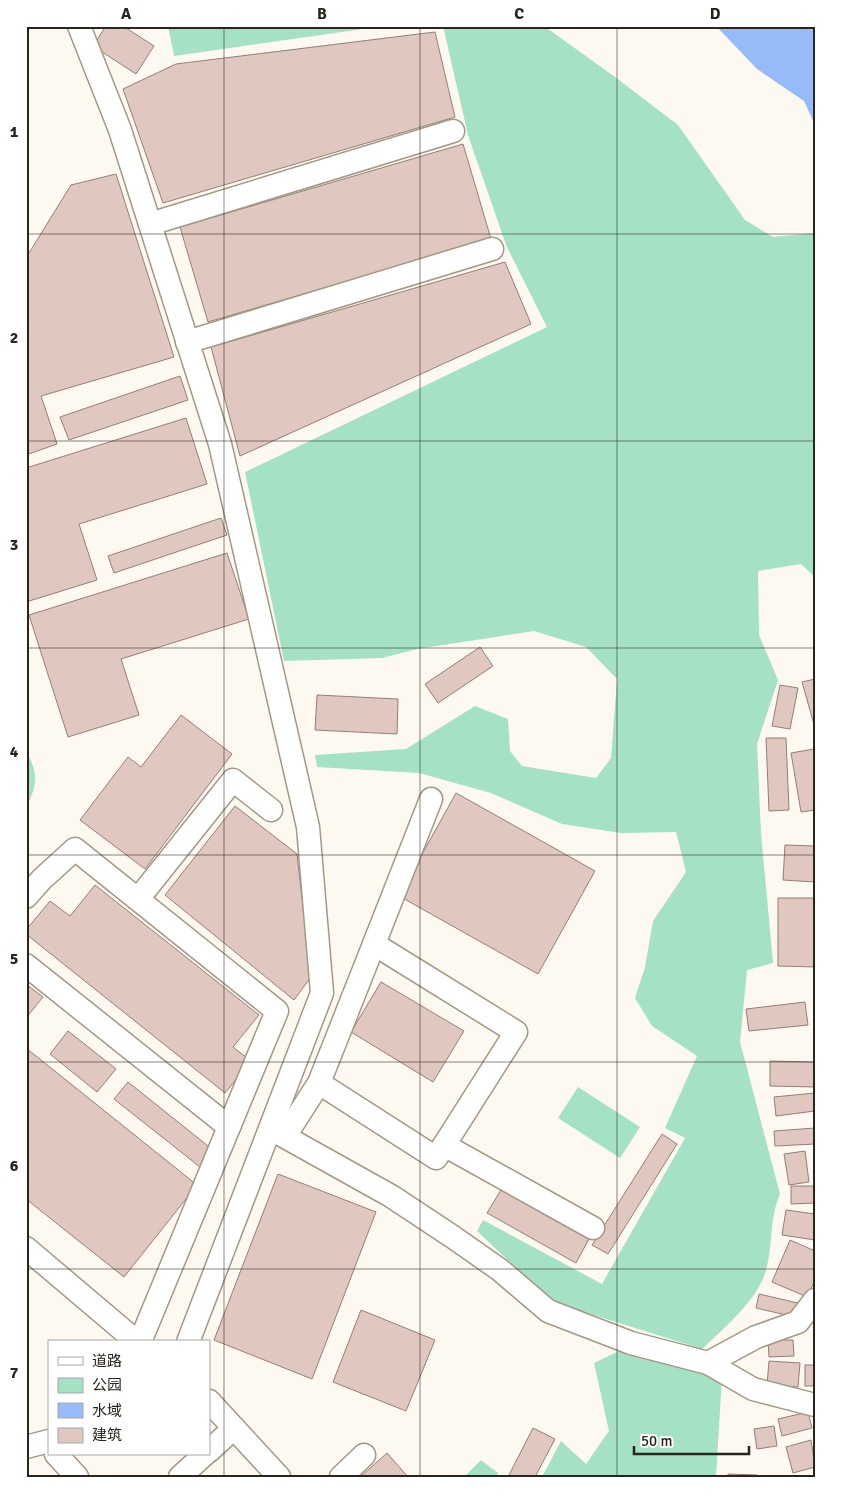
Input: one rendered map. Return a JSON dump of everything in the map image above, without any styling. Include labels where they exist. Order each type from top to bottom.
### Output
[{"type":"street","points":[[79,26],[120,130],[220,444],[308,827],[322,993],[277,1132],[189,1340]]},
{"type":"street","points":[[150,224],[453,131]]},
{"type":"street","points":[[187,342],[492,249]]},
{"type":"street","points":[[138,899],[234,780],[271,810]]},
{"type":"street","points":[[277,1132],[319,1083],[431,800]]},
{"type":"street","points":[[26,897],[42,879],[75,849],[277,1011],[139,1340]]},
{"type":"street","points":[[319,1083],[436,1158],[516,1032],[374,944]]},
{"type":"street","points":[[26,965],[229,1126]]},
{"type":"street","points":[[277,1132],[391,1196],[500,1270],[548,1311],[631,1343],[708,1362],[753,1389],[815,1405]]},
{"type":"street","points":[[444,1145],[593,1228]]},
{"type":"street","points":[[26,1248],[136,1340]]},
{"type":"street","points":[[708,1362],[756,1337],[798,1322],[815,1300]]},
{"type":"street","points":[[210,1403],[279,1477]]},
{"type":"street","points":[[210,1450],[234,1428]]},
{"type":"street","points":[[340,1477],[364,1455]]},
{"type":"street","points":[[55,1456],[76,1477]]},
{"type":"street","points":[[180,1477],[203,1456]]},
{"type":"green space","points":[[168,26],[384,26],[174,56]]},
{"type":"green space","points":[[443,26],[544,26],[678,125],[745,220],[773,237],[815,233],[815,577],[801,564],[758,571],[759,635],[778,680],[757,744],[761,833],[773,963],[747,970],[740,1042],[780,1194],[774,1215],[767,1266],[759,1286],[737,1316],[702,1349],[552,1302],[477,1231],[483,1220],[602,1284],[685,1138],[665,1128],[697,1056],[652,1026],[635,998],[645,967],[653,921],[686,872],[676,832],[621,833],[562,824],[491,793],[419,773],[317,767],[315,755],[406,749],[475,706],[508,719],[510,751],[522,766],[596,778],[611,758],[617,679],[586,647],[534,631],[417,649],[382,658],[284,661],[245,472],[547,327],[506,245],[468,135]]},
{"type":"green space","points":[[26,752],[33,766],[35,780],[26,807]]},
{"type":"green space","points":[[578,1087],[640,1127],[620,1158],[558,1118]]},
{"type":"green space","points":[[621,1350],[722,1376],[716,1477],[542,1477],[561,1441],[586,1464],[609,1431],[594,1363]]},
{"type":"green space","points":[[481,1460],[498,1473],[496,1477],[464,1477]]},
{"type":"water","points":[[716,26],[815,26],[815,125],[804,101],[757,69]]},
{"type":"building","points":[[106,26],[123,26],[154,46],[136,74],[93,46]]},
{"type":"building","points":[[435,32],[455,117],[163,203],[123,89],[176,64]]},
{"type":"building","points":[[463,144],[491,239],[208,322],[180,227]]},
{"type":"building","points":[[116,174],[174,357],[41,396],[57,444],[26,455],[26,258],[71,185]]},
{"type":"building","points":[[505,262],[531,324],[240,456],[211,347]]},
{"type":"building","points":[[180,376],[188,400],[69,440],[60,417]]},
{"type":"building","points":[[186,418],[207,484],[79,524],[97,580],[26,602],[26,468]]},
{"type":"building","points":[[221,518],[227,535],[114,573],[108,556]]},
{"type":"building","points":[[227,553],[249,619],[121,659],[139,715],[68,737],[29,615]]},
{"type":"building","points":[[480,647],[493,666],[438,703],[425,684]]},
{"type":"building","points":[[815,679],[815,728],[802,682]]},
{"type":"building","points":[[780,685],[798,688],[790,729],[772,726]]},
{"type":"building","points":[[317,695],[398,699],[397,734],[315,730]]},
{"type":"building","points":[[181,715],[232,754],[145,869],[80,820],[128,757],[141,767]]},
{"type":"building","points":[[766,738],[786,738],[789,810],[769,811]]},
{"type":"building","points":[[814,749],[815,810],[801,812],[791,753]]},
{"type":"building","points":[[456,793],[595,871],[538,974],[399,896]]},
{"type":"building","points":[[235,806],[297,854],[311,977],[294,1000],[165,895]]},
{"type":"building","points":[[785,845],[815,846],[815,882],[783,880]]},
{"type":"building","points":[[95,885],[259,1015],[233,1047],[251,1061],[225,1093],[26,934],[26,930],[50,901],[70,916]]},
{"type":"building","points":[[778,898],[815,898],[815,967],[778,966]]},
{"type":"building","points":[[381,982],[464,1031],[433,1082],[351,1032]]},
{"type":"building","points":[[26,984],[43,997],[26,1018]]},
{"type":"building","points":[[805,1002],[808,1025],[749,1031],[746,1009]]},
{"type":"building","points":[[68,1031],[116,1069],[97,1092],[50,1054]]},
{"type":"building","points":[[26,1048],[197,1185],[124,1277],[26,1199]]},
{"type":"building","points":[[770,1061],[815,1062],[815,1087],[770,1086]]},
{"type":"building","points":[[128,1082],[213,1150],[200,1167],[114,1099]]},
{"type":"building","points":[[815,1093],[815,1111],[776,1116],[774,1097]]},
{"type":"building","points":[[815,1128],[815,1144],[775,1146],[774,1131]]},
{"type":"building","points":[[662,1134],[677,1144],[608,1254],[592,1245]]},
{"type":"building","points":[[805,1151],[809,1182],[789,1185],[784,1154]]},
{"type":"building","points":[[278,1174],[376,1212],[312,1379],[214,1340]]},
{"type":"building","points":[[791,1186],[815,1186],[815,1203],[791,1204]]},
{"type":"building","points":[[502,1188],[590,1237],[576,1263],[487,1213]]},
{"type":"building","points":[[786,1210],[815,1214],[815,1240],[782,1235]]},
{"type":"building","points":[[790,1240],[815,1251],[815,1280],[807,1297],[772,1282]]},
{"type":"building","points":[[759,1294],[802,1304],[799,1318],[756,1308]]},
{"type":"building","points":[[361,1310],[435,1340],[406,1411],[333,1382]]},
{"type":"building","points":[[768,1340],[793,1340],[794,1356],[769,1357]]},
{"type":"building","points":[[769,1361],[800,1363],[798,1387],[767,1385]]},
{"type":"building","points":[[805,1365],[815,1365],[815,1386],[805,1386]]},
{"type":"building","points":[[808,1412],[812,1428],[782,1436],[778,1419]]},
{"type":"building","points":[[774,1426],[777,1446],[757,1449],[754,1429]]},
{"type":"building","points":[[533,1428],[555,1439],[535,1477],[508,1477]]},
{"type":"building","points":[[811,1440],[815,1467],[793,1473],[786,1447]]},
{"type":"building","points":[[387,1453],[408,1477],[360,1477]]},
{"type":"building","points":[[728,1474],[757,1475],[757,1477],[728,1477]]}]
